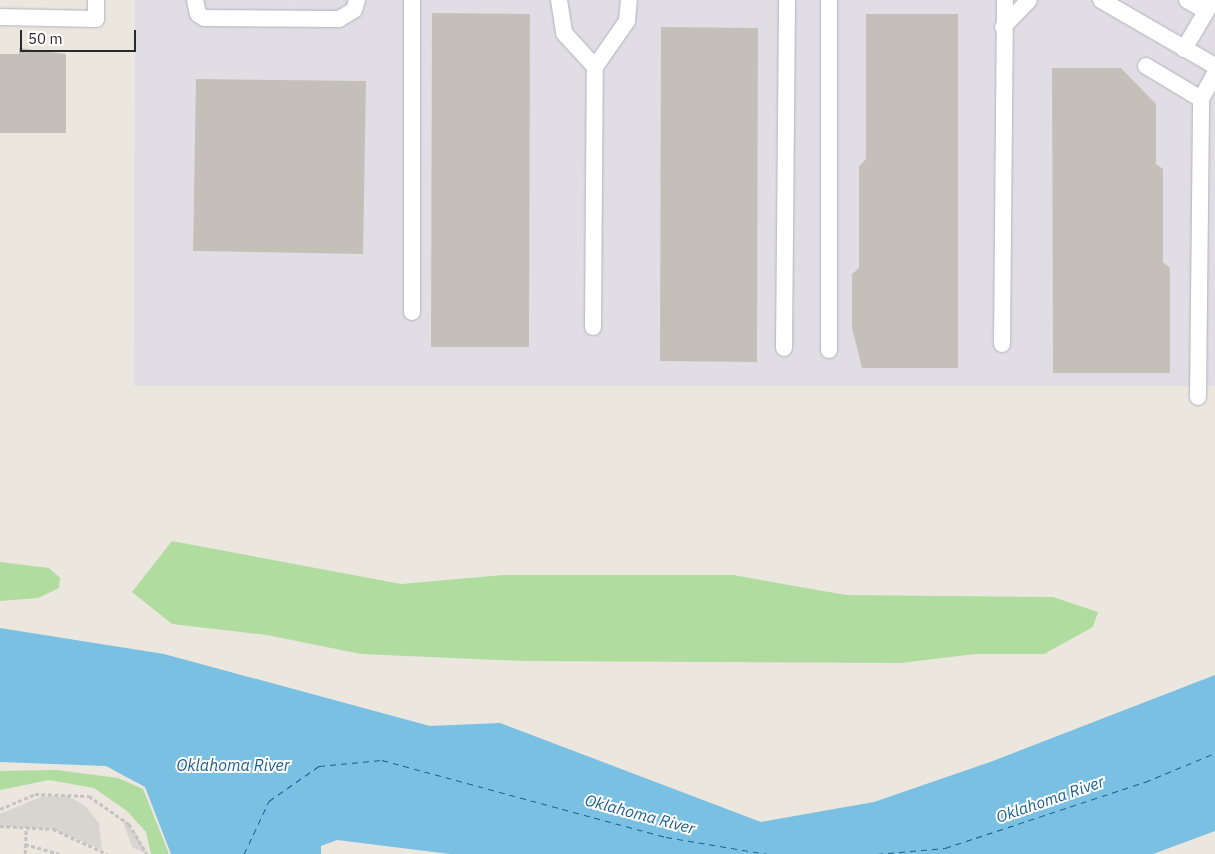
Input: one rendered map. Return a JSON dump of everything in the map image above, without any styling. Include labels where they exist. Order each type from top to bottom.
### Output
[{"type":"street","points":[[0,17],[96,20],[96,0]]},
{"type":"street","points":[[195,0],[198,14],[204,18],[339,20],[354,10],[357,0]]},
{"type":"street","points":[[412,0],[412,312]]},
{"type":"street","points":[[558,0],[564,33],[595,67]]},
{"type":"street","points":[[593,327],[595,67],[627,21],[630,0]]},
{"type":"street","points":[[784,348],[787,0]]},
{"type":"street","points":[[829,0],[829,350]]},
{"type":"street","points":[[1002,344],[1003,27],[1005,0]]},
{"type":"street","points":[[1003,27],[1029,0]]},
{"type":"street","points":[[1101,0],[1215,66]]},
{"type":"street","points":[[1184,49],[1210,6],[1187,0]]},
{"type":"street","points":[[1146,66],[1201,99]]},
{"type":"street","points":[[1198,397],[1201,99],[1215,74]]},
{"type":"path","points":[[0,809],[35,794],[89,796],[129,824],[147,854]]},
{"type":"path","points":[[0,826],[26,826],[70,834],[107,854]]},
{"type":"path","points":[[25,854],[26,826]]},
{"type":"path","points":[[26,844],[60,854]]},
{"type":"shaded area","points":[[135,0],[1215,0],[1215,386],[134,386]]},
{"type":"shaded area","points":[[43,796],[70,797],[85,806],[99,823],[102,850],[53,829],[0,826],[0,814]]},
{"type":"shaded area","points":[[122,819],[137,835],[147,854],[132,847]]},
{"type":"green space","points":[[172,541],[401,584],[503,575],[733,575],[846,595],[1053,597],[1098,612],[1093,627],[1044,654],[975,654],[901,663],[524,661],[361,654],[267,635],[172,624],[132,592]]},
{"type":"green space","points":[[0,562],[49,568],[60,578],[59,588],[38,598],[0,601]]},
{"type":"green space","points":[[56,770],[118,778],[143,789],[169,854],[151,854],[146,832],[127,811],[94,788],[49,780],[0,790],[0,771]]},
{"type":"water","name":"Oklahoma River","points":[[0,628],[164,654],[430,726],[500,723],[761,822],[874,802],[993,761],[1215,675],[1215,831],[1153,854],[450,854],[337,840],[321,846],[321,854],[171,854],[145,787],[106,766],[0,762]]},
{"type":"building","points":[[432,13],[530,14],[529,347],[431,347]]},
{"type":"building","points":[[866,14],[958,14],[958,368],[862,368],[852,328],[852,274],[859,268],[859,166],[866,159]]},
{"type":"building","points":[[661,27],[758,28],[757,362],[660,361]]},
{"type":"building","points":[[19,48],[66,54],[66,133],[0,133],[0,54],[19,54]]},
{"type":"building","points":[[1052,68],[1121,68],[1156,104],[1156,164],[1163,169],[1163,262],[1170,268],[1170,373],[1053,373]]},
{"type":"building","points":[[196,79],[366,81],[363,254],[193,251]]},
{"type":"ferry route","points":[[877,854],[945,848],[1145,782],[1215,753]]},
{"type":"ferry route","points":[[244,854],[269,801],[319,766],[382,760],[666,837],[768,854]]}]
